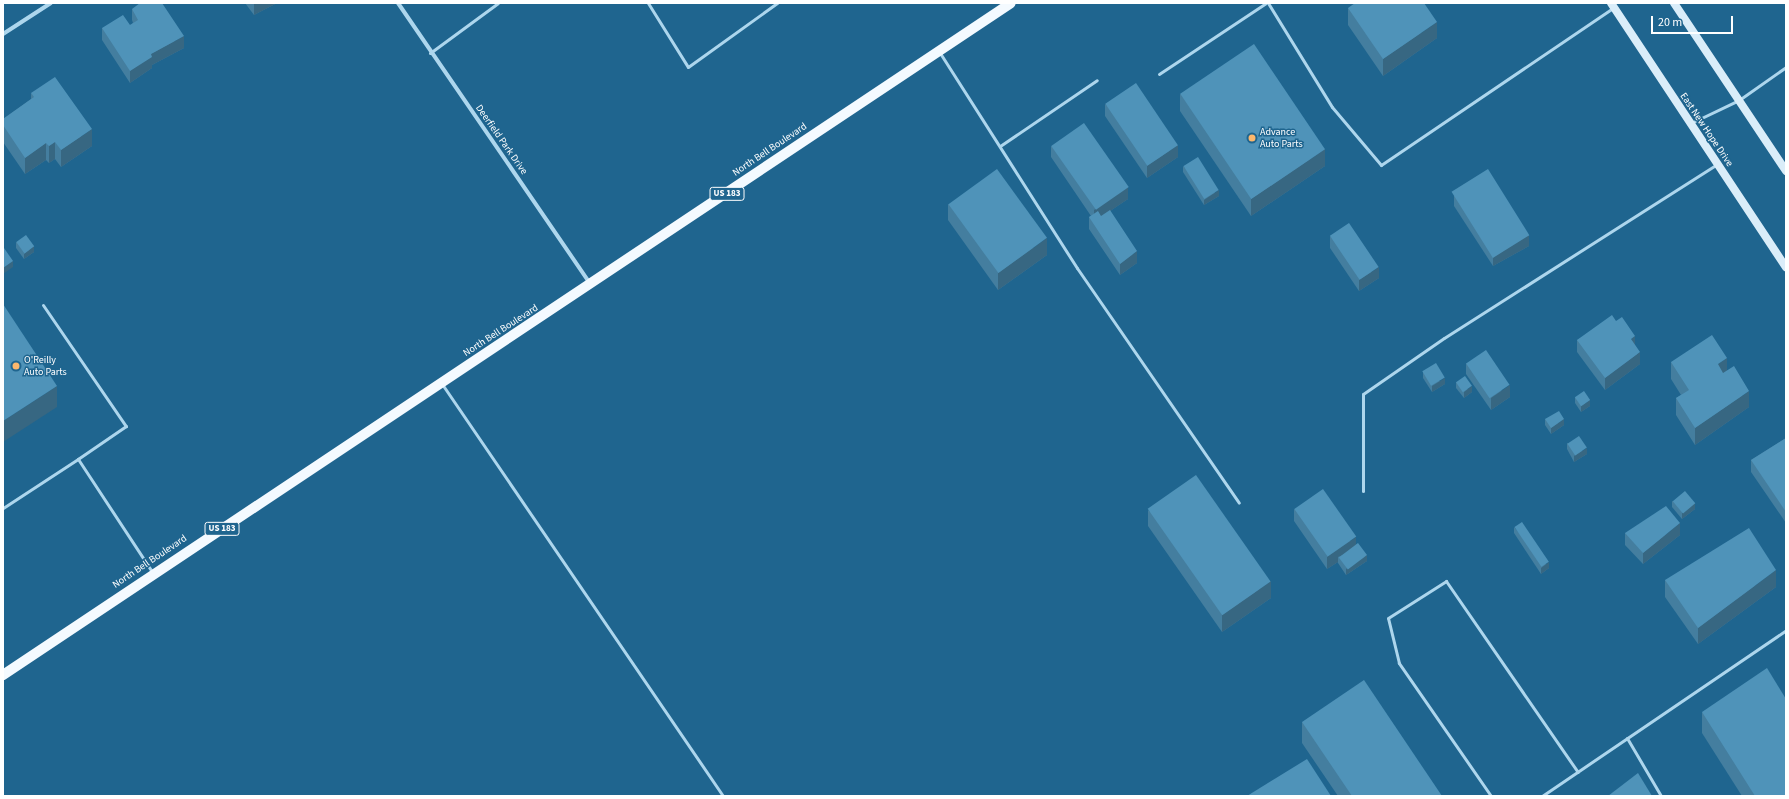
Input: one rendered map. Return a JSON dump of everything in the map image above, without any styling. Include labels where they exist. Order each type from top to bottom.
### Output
[{"type":"main road","name":"North Bell Boulevard","points":[[3,675],[153,574],[592,286],[938,50],[1011,3]]},
{"type":"main road","points":[[1674,3],[1786,171]]},
{"type":"main road","name":"East New Hope Drive","points":[[1613,5],[1689,124],[1786,267]]},
{"type":"street","points":[[3,34],[51,3]]},
{"type":"street","name":"Deerfield Park Drive","points":[[398,3],[430,53],[592,286]]},
{"type":"lane","points":[[430,53],[498,3]]},
{"type":"lane","points":[[648,3],[688,67],[778,3]]},
{"type":"lane","points":[[1159,74],[1267,3],[1332,107],[1382,164],[1613,5]]},
{"type":"lane","points":[[938,50],[1077,268],[1239,503]]},
{"type":"lane","points":[[1689,124],[1739,100],[1786,67]]},
{"type":"lane","points":[[1000,146],[1097,80]]},
{"type":"lane","points":[[1363,491],[1363,394],[1444,338],[1717,164]]},
{"type":"lane","points":[[3,508],[126,426],[42,305]]},
{"type":"lane","points":[[442,384],[723,796]]},
{"type":"lane","points":[[78,458],[153,574]]},
{"type":"lane","points":[[1491,796],[1399,663],[1388,618],[1446,580],[1578,772]]},
{"type":"lane","points":[[1542,796],[1786,630]]},
{"type":"lane","points":[[1627,738],[1661,796]]},
{"type":"building","points":[[140,3],[162,3],[184,36],[151,54],[152,57],[130,71],[102,28],[123,15],[130,25],[138,20],[132,9]]},
{"type":"building","points":[[1355,3],[1424,3],[1437,22],[1383,59],[1348,8]]},
{"type":"building","name":"Advance Auto Parts","points":[[1254,44],[1325,149],[1251,199],[1180,94]]},
{"type":"building","points":[[55,77],[92,129],[61,150],[55,142],[49,146],[46,143],[25,158],[3,125],[3,119],[34,97],[31,93]]},
{"type":"building","points":[[1136,83],[1178,145],[1147,166],[1105,104]]},
{"type":"building","points":[[1084,123],[1129,187],[1096,210],[1051,146]]},
{"type":"building","points":[[1198,157],[1219,190],[1204,199],[1184,166]]},
{"type":"building","points":[[997,169],[1047,238],[998,273],[948,204]]},
{"type":"building","points":[[1488,169],[1529,235],[1493,258],[1452,192]]},
{"type":"building","points":[[1110,210],[1137,251],[1120,264],[1089,217],[1098,211],[1101,216]]},
{"type":"building","points":[[1349,223],[1379,267],[1360,280],[1330,236]]},
{"type":"building","points":[[26,235],[34,246],[25,253],[16,242]]},
{"type":"building","points":[[4,248],[13,261],[3,268],[3,249]]},
{"type":"building","name":"O'Reilly Auto Parts","points":[[3,304],[57,386],[3,421]]},
{"type":"building","points":[[1612,315],[1616,321],[1622,317],[1635,336],[1631,339],[1640,352],[1605,378],[1577,340]]},
{"type":"building","points":[[1712,335],[1727,358],[1718,364],[1723,373],[1734,366],[1749,391],[1695,428],[1676,398],[1689,390],[1671,362]]},
{"type":"building","points":[[1486,350],[1509,385],[1490,398],[1466,363]]},
{"type":"building","points":[[1436,363],[1445,378],[1431,386],[1422,371]]},
{"type":"building","points":[[1465,376],[1472,386],[1463,392],[1456,382]]},
{"type":"building","points":[[1584,391],[1590,400],[1581,406],[1575,397]]},
{"type":"building","points":[[1559,411],[1564,419],[1551,428],[1545,419]]},
{"type":"building","points":[[1579,436],[1587,448],[1575,455],[1567,444]]},
{"type":"building","points":[[1786,438],[1786,512],[1751,460]]},
{"type":"building","points":[[1196,475],[1271,581],[1222,615],[1148,509]]},
{"type":"building","points":[[1323,489],[1356,537],[1328,557],[1294,509]]},
{"type":"building","points":[[1685,491],[1695,503],[1683,514],[1673,501]]},
{"type":"building","points":[[1666,506],[1680,523],[1643,553],[1625,533]]},
{"type":"building","points":[[1522,522],[1549,562],[1541,567],[1515,527]]},
{"type":"building","points":[[1749,528],[1776,570],[1698,628],[1665,580]]},
{"type":"building","points":[[1358,543],[1367,555],[1348,569],[1339,557]]},
{"type":"building","points":[[1767,668],[1786,699],[1786,796],[1755,796],[1702,712]]},
{"type":"building","points":[[1364,680],[1442,796],[1352,796],[1302,722]]},
{"type":"building","points":[[1307,759],[1331,796],[1247,796]]},
{"type":"building","points":[[1638,773],[1652,796],[1608,796]]},
{"type":"place","name":"Advance Auto Parts","points":[[1252,138]]},
{"type":"place","name":"O'Reilly Auto Parts","points":[[16,366]]}]
